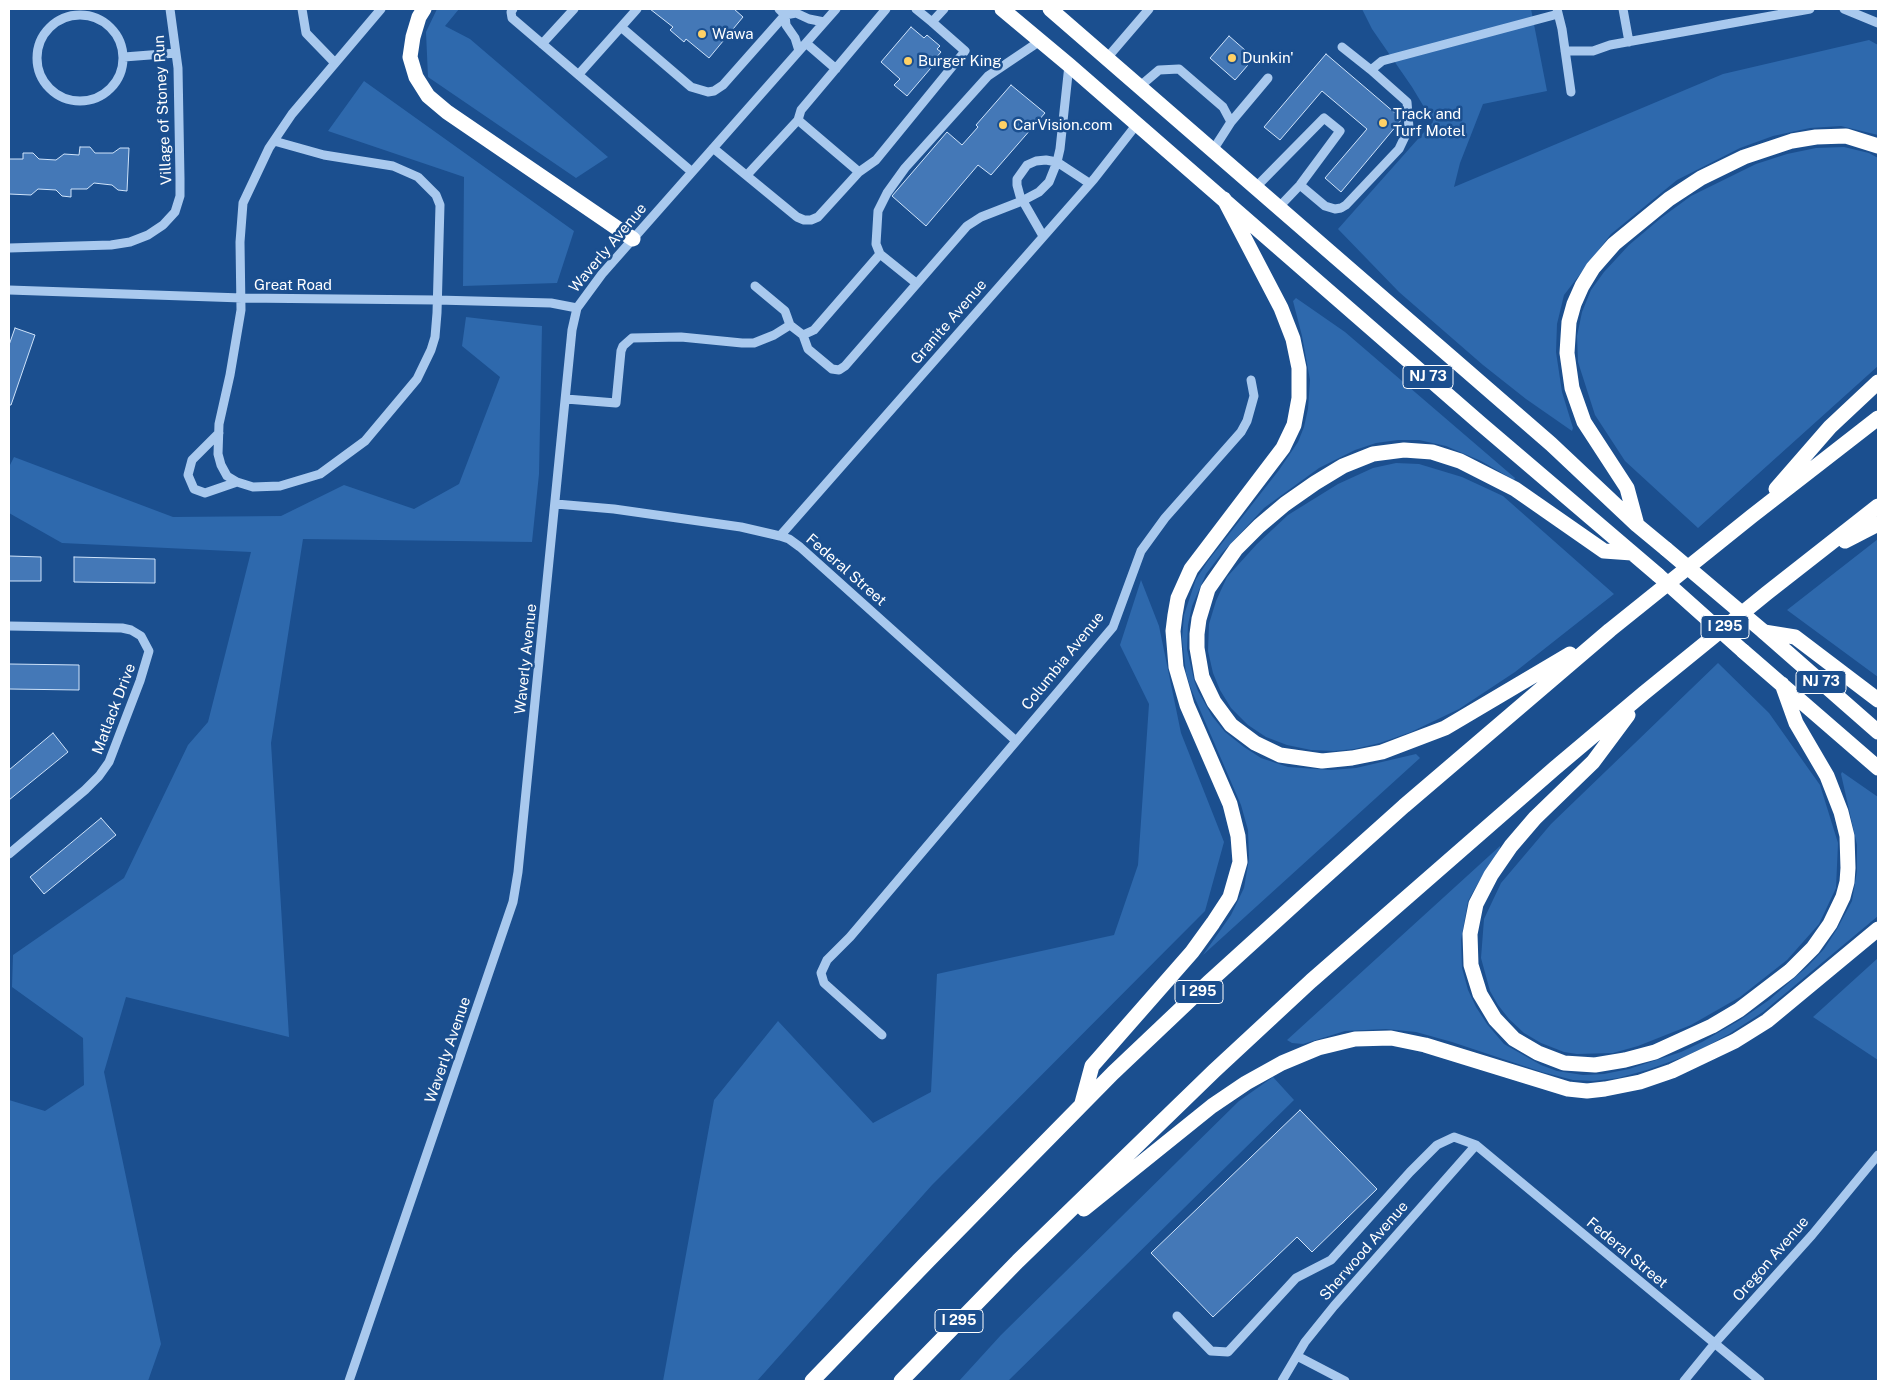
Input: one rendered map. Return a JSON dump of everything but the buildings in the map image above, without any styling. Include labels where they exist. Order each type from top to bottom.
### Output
[{"type":"highway","points":[[424,9],[418,17],[410,57],[416,77],[428,96],[447,112],[633,238]]},
{"type":"highway","name":"NJ 73","points":[[1002,9],[1658,575],[1878,768]]},
{"type":"highway","name":"NJ 73","points":[[1055,10],[1139,87],[1551,444],[1637,524],[1878,732]]},
{"type":"highway","points":[[1637,524],[1627,488],[1584,422],[1572,388],[1567,353],[1568,322],[1582,286],[1593,268],[1614,244],[1669,198],[1701,178],[1744,157],[1775,146],[1816,137],[1846,136],[1878,146]]},
{"type":"highway","points":[[1082,1104],[1092,1066],[1192,952],[1230,897],[1240,862],[1238,836],[1230,804],[1187,705],[1176,667],[1173,632],[1175,615],[1178,598],[1191,569],[1283,448],[1294,425],[1299,398],[1299,368],[1293,339],[1280,308],[1224,199]]},
{"type":"highway","points":[[1752,516],[1830,427],[1878,382]]},
{"type":"highway","name":"I 295","points":[[812,1381],[881,1308],[1082,1104],[1209,982],[1404,806],[1610,630],[1878,418]]},
{"type":"highway","points":[[1610,630],[1445,728],[1382,752],[1352,758],[1322,760],[1280,755],[1255,743],[1232,725],[1208,691],[1202,677],[1196,634],[1208,589],[1236,549],[1266,520],[1315,483],[1343,466],[1373,454],[1404,450],[1432,452],[1460,460],[1515,489],[1604,551],[1632,553]]},
{"type":"highway","name":"I 295","points":[[901,1381],[1018,1261],[1207,1078],[1310,982],[1555,768],[1644,693],[1878,506]]},
{"type":"highway","points":[[1806,562],[1878,524]]},
{"type":"highway","points":[[1764,632],[1795,637],[1878,700]]},
{"type":"highway","points":[[1644,693],[1593,762],[1536,818],[1512,846],[1491,875],[1476,904],[1470,934],[1471,964],[1480,994],[1495,1019],[1514,1039],[1538,1053],[1564,1063],[1596,1065],[1625,1060],[1655,1052],[1712,1026],[1739,1010],[1790,972],[1813,948],[1830,924],[1843,896],[1847,882],[1847,836],[1842,812],[1827,776],[1796,723],[1782,684]]},
{"type":"highway","points":[[1018,1261],[1212,1106],[1246,1083],[1282,1063],[1318,1048],[1355,1040],[1391,1038],[1425,1045],[1568,1089],[1587,1091],[1640,1082],[1672,1072],[1735,1041],[1767,1022],[1878,929]]},
{"type":"street","name":"Village of Stoney Run","points":[[9,248],[111,245],[130,242],[148,235],[163,225],[175,212],[180,196],[178,68],[170,9]]},
{"type":"street","points":[[302,9],[306,33],[335,62]]},
{"type":"street","points":[[274,141],[324,155],[393,166],[418,177],[436,195],[440,205],[435,337],[425,365],[408,392],[365,441],[320,474],[280,486],[253,487],[237,482],[227,476],[218,454],[219,433],[239,328],[242,298],[240,242],[243,202],[268,148],[292,114],[380,9]]},
{"type":"street","points":[[512,9],[512,18],[692,172]]},
{"type":"street","points":[[542,44],[574,9]]},
{"type":"street","points":[[579,74],[637,9]]},
{"type":"street","name":"Waverly Avenue","points":[[349,1381],[513,902],[518,872],[556,504],[572,330],[578,308],[602,274],[633,238],[836,9]]},
{"type":"street","points":[[746,175],[798,120],[801,110],[886,9]]},
{"type":"street","points":[[713,148],[797,217],[808,220],[818,217],[859,172],[876,160],[965,52],[916,9]]},
{"type":"street","points":[[932,22],[944,9]]},
{"type":"street","points":[[1107,58],[1149,9]]},
{"type":"street","points":[[1623,9],[1628,42]]},
{"type":"street","points":[[1565,52],[1592,51],[1628,42],[1810,9]]},
{"type":"street","points":[[1844,9],[1878,23]]},
{"type":"street","points":[[1371,70],[1382,61],[1557,11],[1571,92]]},
{"type":"street","points":[[621,27],[692,88],[708,92],[714,91],[723,85],[782,12]]},
{"type":"street","points":[[782,12],[796,13],[809,20],[824,22]]},
{"type":"street","points":[[782,12],[786,25],[795,38],[800,51]]},
{"type":"street","points":[[76,15],[90,16],[102,21],[113,29],[121,42],[124,57],[122,71],[115,84],[103,94],[89,100],[74,100],[60,96],[49,88],[41,76],[37,63],[40,43],[51,26],[63,18],[76,15]]},
{"type":"street","points":[[916,283],[880,254],[876,244],[878,211],[887,193],[905,168],[988,76],[1040,41]]},
{"type":"street","points":[[806,43],[836,69]]},
{"type":"street","points":[[1300,185],[1325,206],[1335,209],[1346,206],[1393,156],[1404,141],[1409,128],[1407,102],[1342,47]]},
{"type":"street","points":[[124,57],[176,53]]},
{"type":"street","points":[[755,286],[785,311],[790,325],[803,335],[808,349],[832,369],[839,370],[845,366],[968,226],[981,217],[1022,201],[1045,188],[1057,162],[1060,149],[1069,65]]},
{"type":"street","points":[[1139,87],[1159,70],[1178,69],[1223,107],[1231,122]]},
{"type":"street","points":[[1213,150],[1231,122],[1268,78]]},
{"type":"street","points":[[1256,188],[1324,118],[1340,131],[1300,185],[1279,207]]},
{"type":"street","points":[[798,120],[859,172]]},
{"type":"street","name":"Granite Avenue","points":[[780,536],[1089,183],[1136,124]]},
{"type":"street","points":[[1043,236],[1022,201],[1017,185],[1017,179],[1027,165],[1036,161],[1046,160],[1057,162],[1089,183]]},
{"type":"street","points":[[803,335],[814,330],[880,254]]},
{"type":"street","name":"Great Road","points":[[9,290],[242,298],[551,303],[578,308]]},
{"type":"street","points":[[566,399],[616,403],[621,351],[623,346],[632,338],[681,338],[754,343],[774,335],[790,325]]},
{"type":"street","name":"Columbia Avenue","points":[[882,1036],[824,983],[821,973],[827,960],[850,936],[1113,627],[1141,551],[1165,518],[1241,432],[1252,409],[1254,396],[1250,380]]},
{"type":"street","points":[[219,433],[192,460],[188,475],[194,489],[205,493],[237,482]]},
{"type":"street","name":"Federal Street","points":[[556,504],[624,510],[741,527],[780,536],[800,547],[1015,740]]},
{"type":"street","name":"Matlack Drive","points":[[9,626],[122,628],[131,630],[141,636],[148,651],[140,681],[109,762],[99,776],[85,790],[9,854]]},
{"type":"street","points":[[1177,1316],[1211,1351],[1228,1352],[1296,1278],[1331,1260],[1410,1172],[1437,1145],[1454,1137],[1476,1145]]},
{"type":"street","name":"Federal Street","points":[[1476,1145],[1760,1381]]},
{"type":"street","name":"Sherwood Avenue","points":[[1282,1381],[1305,1342],[1334,1306],[1476,1145]]},
{"type":"street","name":"Oregon Avenue","points":[[1684,1381],[1812,1235],[1878,1155]]},
{"type":"street","points":[[1297,1356],[1345,1381]]},
{"type":"shaded area","points":[[437,9],[459,9],[445,26],[470,39],[608,157],[576,178],[428,77],[426,32]]},
{"type":"shaded area","points":[[1362,9],[1531,9],[1547,91],[1483,104],[1460,163],[1454,187],[1723,74],[1869,40],[1878,45],[1878,135],[1841,126],[1810,128],[1773,136],[1740,148],[1677,180],[1611,234],[1564,295],[1557,324],[1556,352],[1562,392],[1573,428],[1572,431],[1526,399],[1483,365],[1399,292],[1338,229],[1433,122],[1412,87],[1372,29]]},
{"type":"shaded area","points":[[364,81],[574,231],[557,283],[463,286],[464,177],[328,131]]},
{"type":"shaded area","points":[[1844,147],[1869,153],[1878,158],[1878,366],[1698,528],[1625,461],[1595,415],[1578,362],[1577,336],[1582,312],[1591,290],[1604,272],[1629,245],[1691,196],[1756,164],[1787,154],[1816,148]]},
{"type":"shaded area","points":[[1296,298],[1345,332],[1515,478],[1514,480],[1481,461],[1446,446],[1419,440],[1376,443],[1355,450],[1319,468],[1264,508],[1222,553],[1206,574],[1192,606],[1188,625],[1187,649],[1198,691],[1212,716],[1225,732],[1261,758],[1288,767],[1331,770],[1356,768],[1416,754],[1420,758],[1203,955],[1231,915],[1244,888],[1249,859],[1248,830],[1241,805],[1191,689],[1186,673],[1182,638],[1184,615],[1196,579],[1279,470],[1298,442],[1304,427],[1308,409],[1310,380],[1293,301]]},
{"type":"shaded area","points":[[466,317],[542,326],[539,474],[532,542],[303,539],[271,743],[289,1037],[126,997],[104,1072],[161,1344],[148,1381],[9,1381],[9,1100],[45,1111],[84,1085],[83,1038],[12,987],[13,955],[124,878],[188,745],[208,722],[251,552],[62,543],[9,513],[9,467],[14,457],[173,517],[281,516],[344,485],[414,509],[459,484],[500,377],[462,346]]},
{"type":"shaded area","points":[[1396,463],[1419,464],[1462,477],[1503,496],[1614,594],[1515,672],[1459,709],[1411,732],[1380,743],[1334,751],[1311,750],[1287,745],[1266,737],[1248,725],[1231,708],[1220,690],[1213,673],[1208,651],[1209,624],[1216,601],[1227,577],[1257,544],[1288,515],[1338,484],[1373,468]]},
{"type":"shaded area","points":[[1878,539],[1878,677],[1787,610]]},
{"type":"shaded area","points":[[1141,580],[1159,626],[1181,733],[1224,842],[1205,911],[932,1185],[757,1381],[663,1381],[714,1100],[778,1021],[873,1123],[931,1092],[937,974],[1114,935],[1138,865],[1149,704],[1120,645]]},
{"type":"shaded area","points":[[1718,663],[1769,713],[1820,785],[1838,843],[1836,888],[1819,924],[1787,960],[1740,997],[1691,1025],[1638,1046],[1613,1053],[1577,1054],[1564,1052],[1541,1043],[1524,1033],[1509,1019],[1490,991],[1481,958],[1484,919],[1501,883],[1551,824]]},
{"type":"shaded area","points":[[1842,772],[1878,797],[1878,916],[1763,1012],[1707,1046],[1647,1070],[1618,1078],[1593,1081],[1573,1080],[1542,1072],[1416,1032],[1386,1029],[1345,1031],[1303,1044],[1292,1043],[1287,1040],[1500,846],[1500,852],[1482,876],[1468,901],[1461,940],[1462,968],[1468,990],[1487,1024],[1504,1044],[1541,1065],[1557,1071],[1583,1075],[1604,1074],[1629,1069],[1681,1052],[1702,1042],[1740,1020],[1769,1000],[1808,966],[1824,949],[1852,901],[1857,871],[1857,845]]},
{"type":"shaded area","points":[[1878,958],[1878,1060],[1813,1017]]},
{"type":"shaded area","points":[[1273,1077],[1294,1100],[1008,1381],[959,1381],[1001,1335],[1239,1101]]},
{"type":"place","name":"Wawa","points":[[702,34]]},
{"type":"place","name":"Dunkin'","points":[[1232,58]]},
{"type":"place","name":"Burger King","points":[[908,61]]},
{"type":"place","name":"Track and Turf Motel","points":[[1383,123]]},
{"type":"place","name":"CarVision.com","points":[[1003,125]]}]
